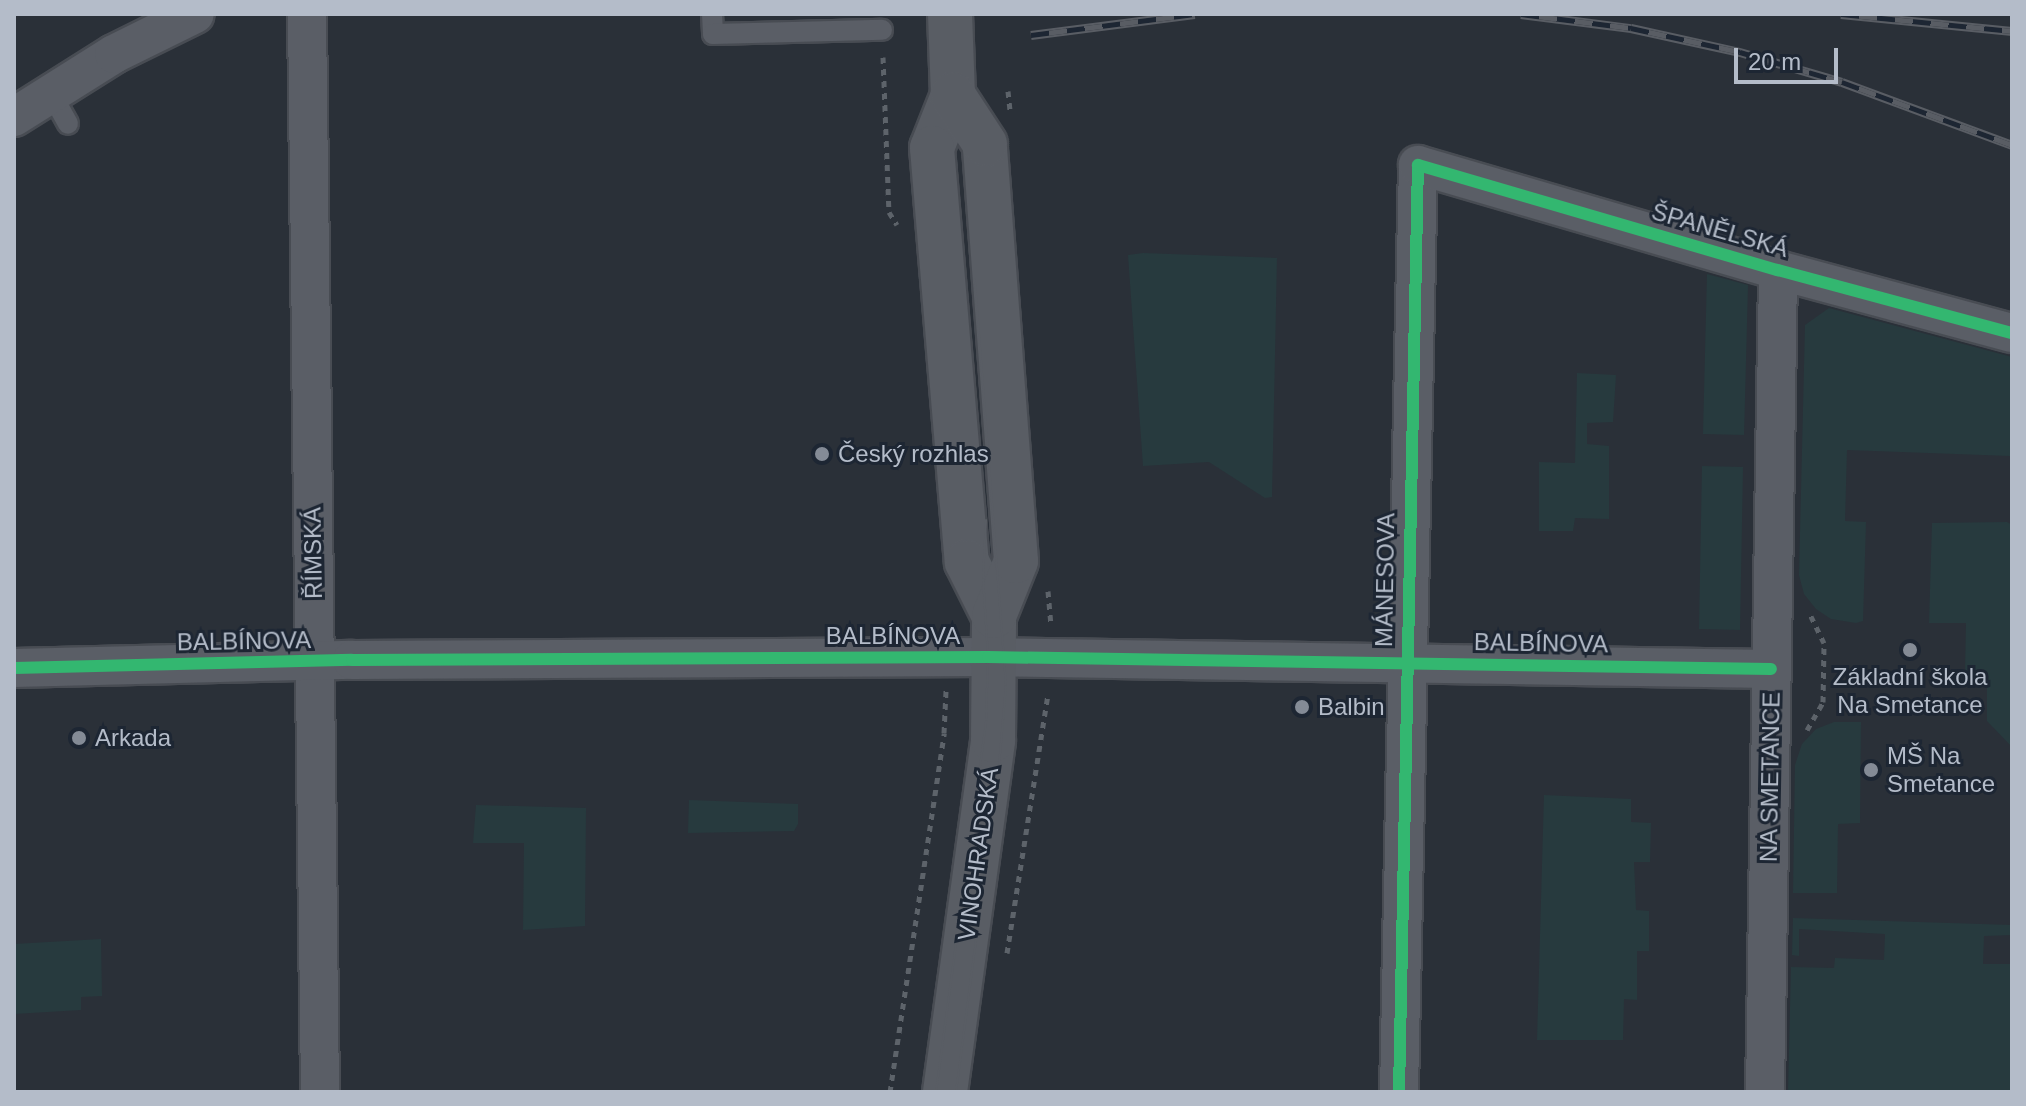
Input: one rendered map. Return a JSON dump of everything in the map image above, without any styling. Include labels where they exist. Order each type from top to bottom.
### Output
[{"type":"main road","name":"VINOHRADSKÁ","points":[[945,1092],[990,773],[995,636],[1016,561],[985,144],[953,95],[950,14]]},
{"type":"street","points":[[14,117],[60,108],[114,54],[195,14]]},
{"type":"street","name":"ŘÍMSKÁ","points":[[307,14],[320,1092]]},
{"type":"street","name":"ŠPANĚLSKÁ","points":[[1418,165],[1778,270],[1895,314],[2012,333]]},
{"type":"street","name":"MÁNESOVA","points":[[1399,1092],[1418,165]]},
{"type":"street","name":"NA SMETANCE","points":[[1765,1092],[1778,270]]},
{"type":"street","name":"BALBÍNOVA","points":[[14,668],[315,662],[946,658],[995,636],[1406,662],[1771,669]]},
{"type":"lane","points":[[712,14],[713,34],[882,30]]},
{"type":"path","points":[[882,30],[889,212],[905,237]]},
{"type":"path","points":[[1804,732],[1813,723],[1823,702],[1824,643],[1805,606]]},
{"type":"path","points":[[890,1092],[947,715],[946,658]]},
{"type":"green space","points":[[1128,255],[1277,258],[1272,497],[1265,498],[1209,462],[1143,466]]},
{"type":"green space","points":[[1707,274],[1748,285],[1744,435],[1703,434]]},
{"type":"green space","points":[[1829,308],[2012,357],[2010,456],[1847,450],[1845,521],[1866,522],[1863,621],[1856,623],[1831,619],[1816,609],[1804,594],[1799,575],[1805,325]]},
{"type":"green space","points":[[1577,373],[1616,375],[1613,422],[1587,423],[1587,444],[1609,446],[1609,519],[1575,518],[1573,531],[1539,531],[1539,462],[1575,463]]},
{"type":"green space","points":[[1702,466],[1743,467],[1740,630],[1699,629]]},
{"type":"green space","points":[[2007,522],[2012,525],[2012,747],[1987,721],[1987,675],[1965,673],[1966,623],[1929,623],[1932,523]]},
{"type":"green space","points":[[1834,722],[1861,722],[1860,823],[1838,824],[1837,893],[1793,893],[1795,765],[1802,744],[1816,729]]},
{"type":"green space","points":[[1544,795],[1631,799],[1631,822],[1651,823],[1650,862],[1634,862],[1636,910],[1649,911],[1649,951],[1637,951],[1637,1000],[1624,999],[1623,1040],[1537,1040]]},
{"type":"green space","points":[[689,800],[798,804],[798,824],[794,831],[688,833]]},
{"type":"green space","points":[[476,805],[586,808],[585,926],[523,930],[524,843],[473,843]]},
{"type":"green space","points":[[1793,918],[2012,925],[2012,935],[1984,936],[1983,964],[2012,964],[2012,1092],[1788,1092],[1791,967],[1834,968],[1835,958],[1884,960],[1885,934],[1799,929],[1799,956],[1792,955]]},
{"type":"green space","points":[[101,939],[102,996],[81,997],[81,1010],[14,1014],[14,944]]},
{"type":"tram line","points":[[956,1092],[999,766],[1006,685],[975,279]]},
{"type":"tram line","points":[[936,1092],[986,720],[988,657],[983,578],[986,520]]},
{"type":"railway","points":[[1031,35],[1195,14]]},
{"type":"railway","points":[[1521,14],[1631,28],[1740,52],[1842,82],[2012,145]]},
{"type":"railway","points":[[1841,14],[2012,31]]},
{"type":"cycle path","points":[[1399,1092],[1418,165],[1778,270],[2012,333]]},
{"type":"cycle path","points":[[14,668],[352,660],[988,657],[1771,669]]},
{"type":"place","name":"Český rozhlas","points":[[822,454]]},
{"type":"place","name":"Základní škola Na Smetance","points":[[1910,650]]},
{"type":"place","name":"Balbin","points":[[1302,707]]},
{"type":"place","name":"Arkada","points":[[79,738]]},
{"type":"place","name":"MŠ Na Smetance","points":[[1871,770]]}]
